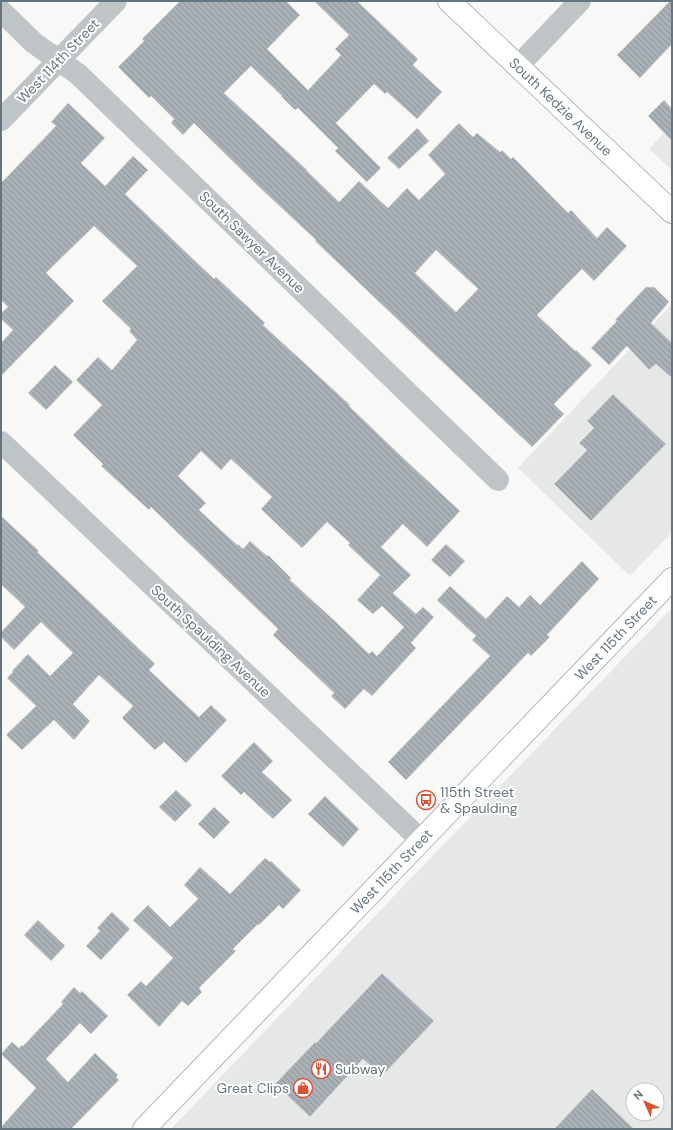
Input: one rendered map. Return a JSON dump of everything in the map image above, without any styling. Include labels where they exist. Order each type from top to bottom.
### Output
[{"type":"street","name":"West 114th Street","points":[[1,120],[116,1]]},
{"type":"street","name":"South Kedzie Avenue","points":[[449,1],[672,212]]},
{"type":"street","points":[[518,66],[580,1]]},
{"type":"street","name":"South Sawyer Avenue","points":[[1,11],[34,43],[84,80],[498,480]]},
{"type":"street","name":"South Spaulding Avenue","points":[[1,442],[421,840]]},
{"type":"street","name":"West 115th Street","points":[[144,1129],[672,579]]},
{"type":"shaded area","points":[[672,124],[672,170],[649,149]]},
{"type":"shaded area","points":[[672,304],[672,532],[630,576],[518,468]]},
{"type":"shaded area","points":[[672,608],[672,1129],[171,1129],[417,872]]},
{"type":"building","points":[[180,1],[286,1],[300,15],[267,49],[308,90],[341,55],[335,49],[349,35],[314,1],[357,1],[418,59],[413,65],[442,92],[417,119],[387,92],[385,94],[374,84],[336,123],[381,168],[367,182],[335,151],[338,148],[298,108],[295,110],[251,66],[224,93],[307,170],[339,202],[359,181],[388,208],[407,188],[419,200],[445,174],[428,155],[459,123],[473,137],[477,133],[500,152],[502,150],[511,159],[513,157],[568,213],[571,210],[597,238],[607,227],[627,246],[594,281],[582,269],[537,315],[592,365],[554,404],[564,414],[532,447],[315,241],[316,240],[194,123],[183,135],[171,123],[174,119],[151,96],[149,98],[118,67],[144,41],[142,39]],"holes":[[[436,250],[478,289],[456,312],[415,273]]]},
{"type":"building","points":[[670,1],[672,1],[672,44],[640,78],[617,55]]},
{"type":"building","points":[[664,100],[672,109],[672,141],[648,116]]},
{"type":"building","points":[[68,103],[105,138],[81,163],[105,186],[133,156],[148,170],[125,194],[214,279],[216,277],[265,323],[263,325],[350,405],[349,406],[460,511],[427,547],[403,524],[381,547],[411,575],[393,593],[416,614],[423,607],[434,617],[411,643],[416,648],[372,696],[364,689],[345,709],[331,696],[334,693],[273,635],[278,629],[151,507],[149,510],[101,466],[103,464],[73,435],[102,405],[76,380],[98,357],[112,370],[137,340],[129,331],[131,329],[102,301],[137,266],[94,226],[46,273],[74,301],[1,376],[1,343],[13,330],[1,319],[1,313],[8,307],[1,300],[1,183],[56,126],[51,122]],"holes":[[[201,451],[221,470],[231,459],[272,497],[261,509],[302,548],[327,522],[350,543],[348,545],[380,575],[357,600],[373,614],[382,606],[404,627],[377,656],[372,651],[369,654],[290,580],[291,578],[268,555],[267,556],[250,541],[243,549],[238,544],[237,545],[199,510],[206,503],[178,476]]]},
{"type":"building","points":[[417,128],[429,141],[399,169],[387,158]]},
{"type":"building","points":[[646,287],[654,287],[669,302],[651,323],[672,343],[672,378],[656,364],[649,370],[627,346],[609,365],[591,348],[617,321],[615,320]]},
{"type":"building","points":[[55,365],[73,382],[46,410],[28,393]]},
{"type":"building","points":[[613,394],[666,444],[591,521],[554,484],[587,450],[579,443],[594,428],[587,421]]},
{"type":"building","points":[[1,516],[155,664],[149,670],[199,717],[211,705],[227,720],[186,763],[164,742],[155,750],[122,718],[133,706],[99,675],[73,704],[90,721],[74,740],[54,720],[22,750],[6,735],[36,706],[7,678],[13,672],[12,671],[28,654],[50,676],[73,653],[41,622],[14,650],[1,637],[1,632],[25,607],[1,584]]},
{"type":"building","points":[[446,544],[465,561],[450,577],[431,560]]},
{"type":"building","points":[[582,561],[599,579],[547,635],[550,637],[531,656],[528,653],[406,780],[388,762],[490,656],[472,640],[476,636],[437,600],[450,586],[486,619],[507,596],[519,607],[530,595],[540,605]]},
{"type":"building","points":[[254,742],[273,761],[262,772],[292,800],[273,819],[244,792],[241,795],[221,776]]},
{"type":"building","points":[[176,790],[192,805],[175,822],[159,807]]},
{"type":"building","points":[[325,796],[359,829],[343,847],[308,814]]},
{"type":"building","points":[[214,807],[230,822],[214,839],[198,824]]},
{"type":"building","points":[[265,858],[270,862],[271,861],[301,890],[283,909],[279,905],[259,925],[258,924],[233,949],[236,951],[199,988],[202,992],[188,1006],[182,1001],[159,1027],[127,995],[141,981],[146,986],[173,958],[133,920],[148,905],[170,927],[198,899],[184,885],[200,867],[230,894]]},
{"type":"building","points":[[112,912],[130,929],[101,960],[86,946],[100,931],[97,928]]},
{"type":"building","points":[[38,920],[65,946],[51,961],[24,935]]},
{"type":"building","points":[[382,973],[434,1021],[382,1076],[363,1059],[310,1117],[275,1084]]},
{"type":"building","points":[[74,987],[80,993],[82,991],[108,1016],[91,1034],[80,1023],[46,1059],[68,1082],[95,1053],[118,1075],[116,1077],[119,1080],[71,1129],[1,1129],[1,1127],[36,1088],[1,1054],[12,1042],[19,1048],[22,1045],[23,1046],[63,1004],[61,1002]]},
{"type":"building","points":[[592,1089],[634,1129],[554,1129]]},
{"type":"place","name":"115th Street & Spaulding","points":[[426,800]]},
{"type":"place","name":"Subway","points":[[321,1069]]},
{"type":"place","name":"Great Clips","points":[[303,1088]]}]
